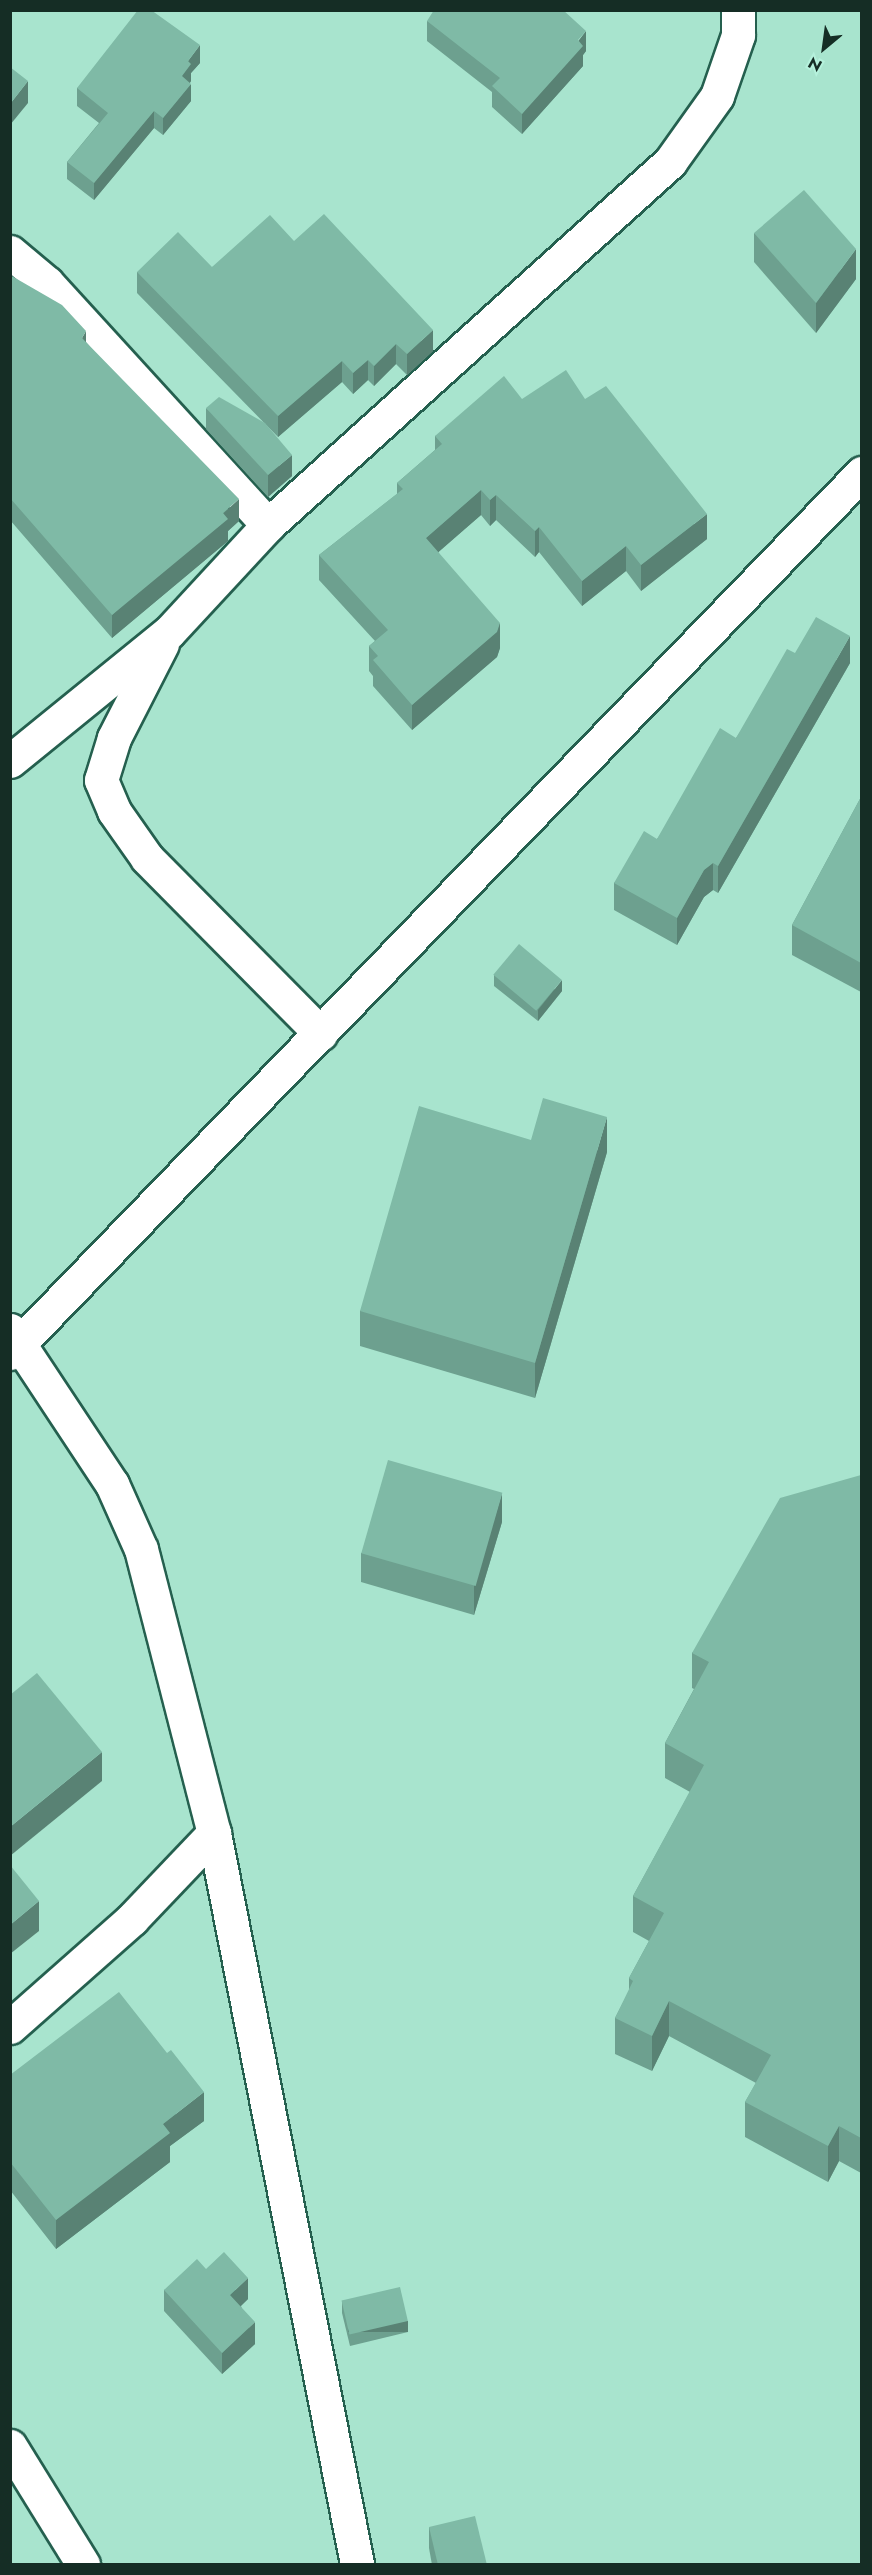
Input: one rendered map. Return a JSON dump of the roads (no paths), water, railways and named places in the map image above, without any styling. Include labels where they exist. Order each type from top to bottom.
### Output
[{"type":"street","points":[[10,761],[169,632],[268,525],[670,162],[717,96],[738,35],[738,10]]},
{"type":"street","points":[[10,252],[46,283],[268,525]]},
{"type":"street","points":[[357,2565],[214,1833],[141,1549],[112,1484],[14,1343],[321,1034],[861,473]]},
{"type":"street","points":[[169,632],[114,738],[101,780],[114,810],[147,858],[321,1034]]},
{"type":"street","points":[[10,2027],[132,1919],[214,1833]]},
{"type":"street","points":[[10,2446],[83,2565]]}]
